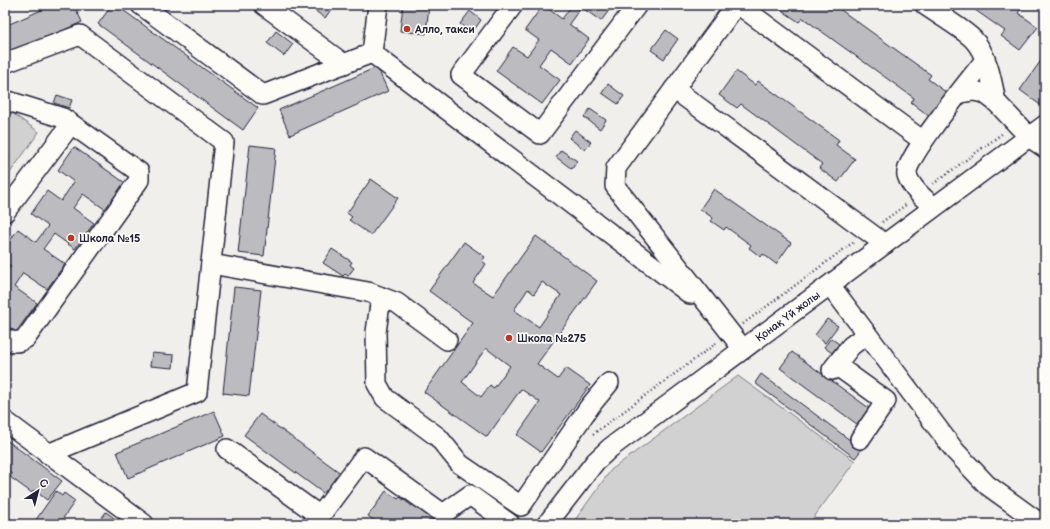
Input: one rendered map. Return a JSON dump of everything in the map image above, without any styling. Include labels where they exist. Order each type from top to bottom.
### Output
[{"type":"street","points":[[141,5],[263,95],[372,53]]},
{"type":"street","points":[[264,5],[344,64]]},
{"type":"street","points":[[372,53],[378,5]]},
{"type":"street","points":[[513,5],[461,75],[540,134],[637,5]]},
{"type":"street","points":[[743,349],[615,186],[616,168],[737,5],[923,141]]},
{"type":"street","points":[[925,5],[973,39],[985,60],[996,102]]},
{"type":"street","points":[[5,63],[80,35],[224,142],[197,392],[48,454]]},
{"type":"street","points":[[372,53],[676,284],[708,306]]},
{"type":"street","points":[[934,207],[920,194],[907,175],[906,170],[923,141],[985,60]]},
{"type":"street","points":[[674,89],[885,244]]},
{"type":"street","points":[[961,93],[973,91],[984,93],[996,102],[1029,137],[1045,148]]},
{"type":"street","points":[[5,100],[62,118],[139,172],[139,180],[26,338],[21,342],[14,342],[5,338]]},
{"type":"street","points":[[5,212],[71,124]]},
{"type":"street","name":"Қонақ Үй жолы","points":[[548,524],[595,462],[610,448],[1045,125]]},
{"type":"street","points":[[211,264],[368,292],[397,303],[447,340]]},
{"type":"street","points":[[830,285],[955,451],[987,485],[1041,524]]},
{"type":"street","points":[[381,297],[376,332],[377,384],[385,398],[438,437],[460,464],[521,506],[590,406],[609,383]]},
{"type":"street","points":[[860,439],[886,402],[834,368],[851,346],[866,334]]},
{"type":"street","points":[[5,421],[144,524]]},
{"type":"street","points":[[227,449],[320,516],[364,457],[443,514],[470,496],[510,524]]},
{"type":"path","points":[[730,333],[1017,123]]},
{"type":"shaded area","points":[[5,108],[39,132],[5,180]]},
{"type":"shaded area","points":[[738,376],[855,461],[809,524],[572,524],[611,470]]},
{"type":"building","points":[[53,5],[74,5],[82,22],[5,56],[5,26]]},
{"type":"building","points":[[112,5],[116,5],[258,108],[243,130],[98,24]]},
{"type":"building","points":[[307,5],[334,5],[325,18]]},
{"type":"building","points":[[403,5],[429,5],[426,34],[400,31]]},
{"type":"building","points":[[543,5],[562,19],[572,5],[613,5],[601,21],[581,7],[569,24],[589,39],[572,63],[551,48],[539,65],[560,80],[542,104],[496,71],[513,47],[527,56],[539,40],[525,30]]},
{"type":"building","points":[[783,5],[834,5],[931,75],[928,79],[947,93],[930,117],[911,102],[914,98],[803,18],[799,22],[780,9]]},
{"type":"building","points":[[968,5],[1018,5],[1022,8],[1018,13],[1038,27],[1020,50],[1001,36],[1005,31]]},
{"type":"building","points":[[470,11],[481,20],[472,33],[460,24]]},
{"type":"building","points":[[666,30],[678,39],[664,59],[651,50]]},
{"type":"building","points":[[276,31],[293,44],[284,56],[267,43]]},
{"type":"building","points":[[1045,55],[1045,104],[1043,107],[1020,90]]},
{"type":"building","points":[[377,67],[388,91],[290,135],[279,110]]},
{"type":"building","points":[[736,71],[755,85],[758,81],[839,140],[836,145],[855,159],[838,182],[819,168],[822,164],[741,104],[737,108],[719,95]]},
{"type":"building","points":[[608,84],[624,96],[618,104],[602,93]]},
{"type":"building","points":[[57,95],[72,100],[69,108],[54,103]]},
{"type":"building","points":[[590,109],[606,120],[600,129],[584,117]]},
{"type":"building","points":[[575,130],[591,142],[585,150],[569,138]]},
{"type":"building","points":[[250,145],[276,148],[264,256],[238,253]]},
{"type":"building","name":"Школа №15","points":[[74,147],[128,185],[109,212],[83,194],[73,208],[94,223],[75,249],[54,234],[43,249],[65,264],[47,289],[23,273],[14,287],[37,303],[16,332],[5,324],[5,274],[11,266],[5,262],[5,248],[18,229],[36,242],[48,226],[31,214],[47,191],[61,201],[74,182],[58,170]]},
{"type":"building","points":[[561,150],[577,161],[572,169],[556,157]]},
{"type":"building","points":[[371,179],[398,198],[371,235],[349,220],[352,217],[347,213]]},
{"type":"building","points":[[714,189],[791,243],[776,264],[763,254],[761,257],[749,248],[751,245],[726,227],[724,230],[711,221],[713,218],[700,209]]},
{"type":"building","name":"Школа №275","points":[[536,236],[597,281],[537,364],[558,379],[566,368],[590,385],[541,452],[517,435],[540,402],[521,389],[487,437],[424,392],[473,323],[429,291],[464,242],[485,257],[482,261],[486,264],[473,283],[493,296]],"holes":[[[542,282],[561,295],[539,327],[514,310],[528,289],[534,294]],[[486,348],[510,366],[494,388],[490,385],[481,397],[462,382]]]},
{"type":"building","points":[[332,249],[352,262],[350,265],[354,268],[348,276],[345,274],[343,276],[323,263]]},
{"type":"building","points":[[234,287],[261,290],[249,396],[223,393]]},
{"type":"building","points":[[827,319],[838,326],[825,343],[815,335]]},
{"type":"building","points":[[831,338],[839,344],[832,353],[824,347]]},
{"type":"building","points":[[792,352],[873,411],[861,427],[780,368]]},
{"type":"building","points":[[152,353],[174,355],[173,368],[150,366]]},
{"type":"building","points":[[761,374],[862,449],[855,458],[755,383]]},
{"type":"building","points":[[214,411],[225,436],[128,478],[117,452]]},
{"type":"building","points":[[260,414],[346,477],[330,498],[244,435]]},
{"type":"building","points":[[5,439],[62,481],[47,500],[34,490],[32,493],[10,477],[12,474],[5,469]]},
{"type":"building","points":[[56,491],[62,496],[64,493],[75,501],[59,524],[33,524]]},
{"type":"building","points":[[386,491],[398,499],[400,497],[412,506],[413,504],[436,521],[436,524],[379,524],[368,516]]},
{"type":"building","points":[[106,512],[122,524],[97,524]]},
{"type":"building","points":[[645,518],[654,524],[640,524]]},
{"type":"place","name":"Алло, такси","points":[[407,29]]},
{"type":"place","name":"Школа №15","points":[[71,238]]},
{"type":"place","name":"Школа №275","points":[[509,338]]}]
